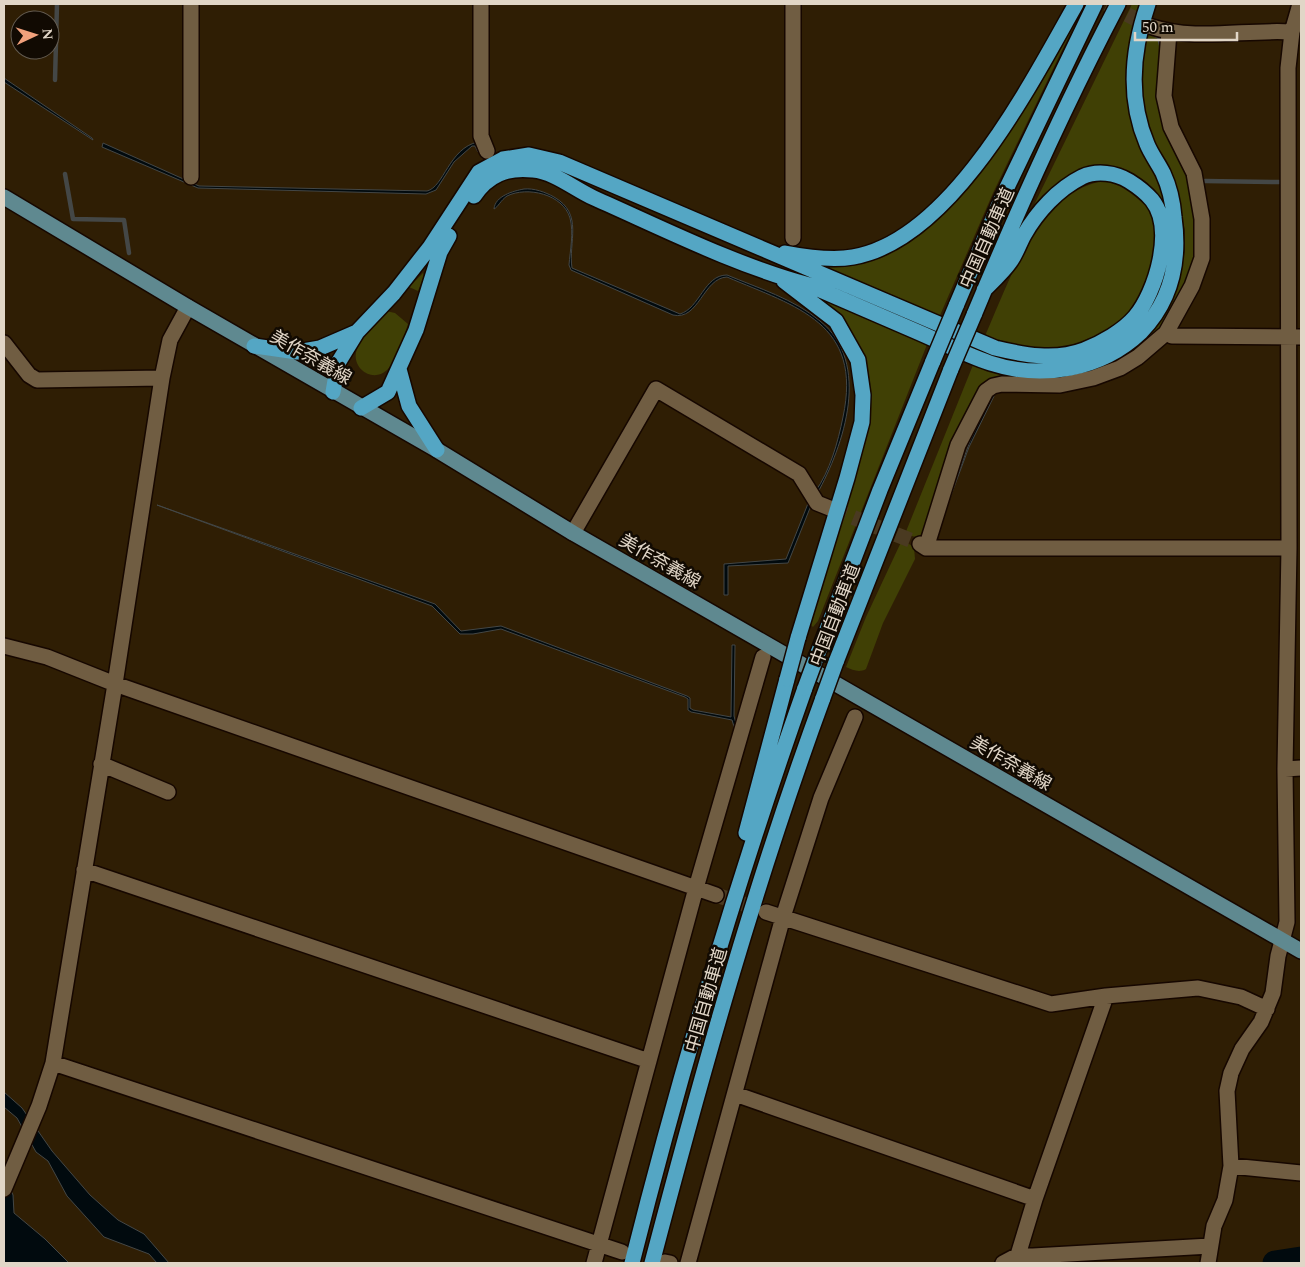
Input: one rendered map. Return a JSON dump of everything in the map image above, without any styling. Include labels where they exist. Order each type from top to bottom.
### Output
[{"type":"highway","points":[[757,247],[804,256],[827,258],[853,257],[874,251],[903,237],[935,211],[969,175],[1001,131],[1076,4]]},
{"type":"highway","name":"中国自動車道","points":[[627,1258],[744,867],[818,653],[876,499],[1000,202],[1095,4]]},
{"type":"highway","name":"中国自動車道","points":[[662,1263],[687,1132],[763,874],[836,662],[951,368],[984,290],[1050,142],[1118,4]]},
{"type":"highway","points":[[361,408],[388,392],[416,330],[440,252],[484,182],[505,170],[533,170],[556,177],[577,191],[778,276],[810,285],[991,363],[1034,371],[1079,368],[1114,353],[1150,323],[1161,305],[1171,286],[1177,247],[1174,215],[1164,175],[1146,144],[1136,106],[1133,69],[1139,31],[1148,4]]},
{"type":"highway","points":[[333,392],[338,363],[357,332],[394,293],[430,247],[479,172],[503,159],[529,156],[559,162],[995,348],[1040,356],[1062,356],[1084,351],[1119,331],[1134,318],[1151,294],[1162,247],[1161,220],[1153,201],[1119,174],[1101,173],[1084,176],[1070,184],[1044,207],[1025,234],[1010,262],[984,290]]},
{"type":"highway","points":[[708,985],[798,638],[847,478],[862,422],[863,395],[858,360],[836,321],[778,276]]},
{"type":"highway","points":[[254,346],[297,352],[320,348],[357,332]]},
{"type":"highway","points":[[399,369],[409,406],[422,430],[437,450]]},
{"type":"main road","name":"美作奈義線","points":[[4,197],[254,346],[437,450],[573,533],[1284,940],[1301,952]]},
{"type":"street","points":[[191,4],[191,177]]},
{"type":"street","points":[[481,4],[482,136],[487,151]]},
{"type":"street","points":[[793,4],[793,238]]},
{"type":"street","points":[[1003,1263],[1018,1255],[1209,1254],[1214,1226],[1225,1200],[1231,1166],[1227,1091],[1231,1073],[1242,1049],[1261,1022],[1273,993],[1278,956],[1284,940],[1288,908],[1285,769],[1294,649],[1289,548],[1295,337],[1288,68],[1292,32],[1300,5]]},
{"type":"street","points":[[1149,26],[1189,35],[1292,32]]},
{"type":"street","points":[[1169,32],[1164,96],[1171,127],[1194,173],[1201,212],[1202,258],[1192,286],[1166,334],[1138,357],[1120,368],[1093,378],[1060,385],[1002,384],[986,390],[958,445],[923,546],[1289,548]]},
{"type":"street","points":[[4,1189],[39,1106],[53,1063],[115,684],[162,378],[170,340],[188,307]]},
{"type":"street","points":[[1166,334],[1172,336],[1295,337]]},
{"type":"street","points":[[4,343],[29,375],[36,380],[162,378]]},
{"type":"street","points":[[573,533],[656,390],[799,474],[817,503],[832,509]]},
{"type":"street","points":[[4,646],[47,657],[115,684],[716,895]]},
{"type":"street","points":[[594,1263],[696,888],[763,657]]},
{"type":"street","points":[[688,1263],[784,917],[821,798],[855,717]]},
{"type":"street","points":[[101,764],[168,792]]},
{"type":"street","points":[[1285,769],[1301,768]]},
{"type":"street","points":[[84,870],[649,1061]]},
{"type":"street","points":[[766,912],[1052,1004],[1106,996],[1198,988],[1241,997],[1267,1009]]},
{"type":"street","points":[[1018,1255],[1035,1199],[1106,996]]},
{"type":"street","points":[[53,1063],[600,1245],[627,1258]]},
{"type":"street","points":[[734,1094],[1035,1199]]},
{"type":"street","points":[[1231,1166],[1301,1173]]},
{"type":"shaded area","points":[[1132,4],[1140,4],[1131,42],[1128,77],[1129,95],[1137,131],[1166,203],[1160,199],[1145,181],[1130,173],[1099,168],[1071,176],[1058,184],[1035,208],[1033,207]]},
{"type":"shaded area","points":[[1083,7],[993,193],[938,320],[811,263],[889,250],[913,238],[926,226]]},
{"type":"shaded area","points":[[1146,30],[1159,35],[1162,41],[1160,82],[1189,172],[1200,241],[1186,292],[1158,335],[1136,354],[1066,381],[993,381],[926,535],[919,538],[905,534],[975,360],[1081,373],[1101,366],[1129,350],[1176,288],[1185,251],[1185,230],[1176,193],[1146,121],[1140,78]]},
{"type":"shaded area","points":[[4,78],[92,138],[93,140],[4,82]]},
{"type":"shaded area","points":[[478,142],[480,151],[478,152],[475,146],[472,146],[454,162],[436,190],[426,194],[198,188],[102,147],[103,143],[199,186],[427,191],[433,188],[460,152]]},
{"type":"shaded area","points":[[1103,181],[1121,185],[1134,193],[1150,212],[1154,221],[1157,256],[1138,304],[1114,329],[1074,348],[1035,351],[984,338],[1015,267],[1042,221],[1060,203],[1080,189]]},
{"type":"shaded area","points":[[524,189],[536,190],[551,195],[563,204],[569,212],[573,229],[572,268],[680,314],[687,311],[693,305],[713,280],[719,276],[727,275],[787,300],[820,321],[836,338],[845,359],[849,381],[844,429],[827,474],[817,494],[815,492],[829,466],[839,436],[847,385],[843,360],[834,339],[819,323],[777,298],[727,277],[719,279],[712,284],[689,312],[682,315],[673,315],[571,270],[569,265],[572,236],[571,224],[566,210],[560,203],[543,194],[524,192],[507,196],[494,209],[495,204],[501,197]]},
{"type":"shaded area","points":[[423,273],[424,276],[418,291],[409,287]]},
{"type":"shaded area","points":[[810,290],[928,342],[818,621],[813,627],[811,625],[851,486],[867,412],[869,376],[859,344],[853,334],[830,309],[811,294]]},
{"type":"shaded area","points":[[386,311],[395,313],[408,324],[395,360],[381,374],[369,374],[359,367],[356,356],[357,349],[366,334]]},
{"type":"shaded area","points":[[1163,343],[1140,361],[1127,369],[1086,387],[1057,391],[1018,389],[996,392],[969,447],[936,535],[970,441],[994,390],[1003,387],[1068,387],[1088,383],[1107,377],[1125,368]]},
{"type":"shaded area","points":[[809,501],[812,503],[788,563],[728,566],[728,595],[724,595],[724,564],[786,559]]},
{"type":"shaded area","points":[[157,505],[435,604],[461,631],[501,626],[687,696],[690,698],[690,708],[693,710],[731,717],[732,645],[735,645],[734,716],[738,731],[735,730],[732,720],[691,712],[688,710],[688,699],[685,697],[501,629],[473,634],[460,634],[432,606]]},
{"type":"shaded area","points":[[902,540],[914,547],[915,559],[883,623],[866,669],[858,671],[846,667],[866,617]]},
{"type":"shaded area","points":[[934,541],[958,541],[959,543],[933,544]]},
{"type":"shaded area","points":[[4,1092],[22,1108],[52,1151],[90,1195],[118,1220],[144,1234],[169,1263],[157,1263],[149,1254],[104,1237],[67,1196],[48,1161],[36,1152],[17,1118],[4,1107]]},
{"type":"shaded area","points":[[4,1174],[13,1195],[14,1213],[45,1239],[69,1263],[4,1263]]},
{"type":"waterway","points":[[55,80],[57,4]]},
{"type":"waterway","points":[[1152,33],[1159,37],[1161,45]]},
{"type":"waterway","points":[[65,174],[73,219],[124,220],[129,253]]},
{"type":"waterway","points":[[1205,181],[1279,182]]},
{"type":"waterway","points":[[1275,1263],[1301,1259]]},
{"type":"tunnel","points":[[1107,4],[1149,26]]},
{"type":"tunnel","points":[[832,509],[920,544]]},
{"type":"tunnel","points":[[716,895],[765,911]]}]
